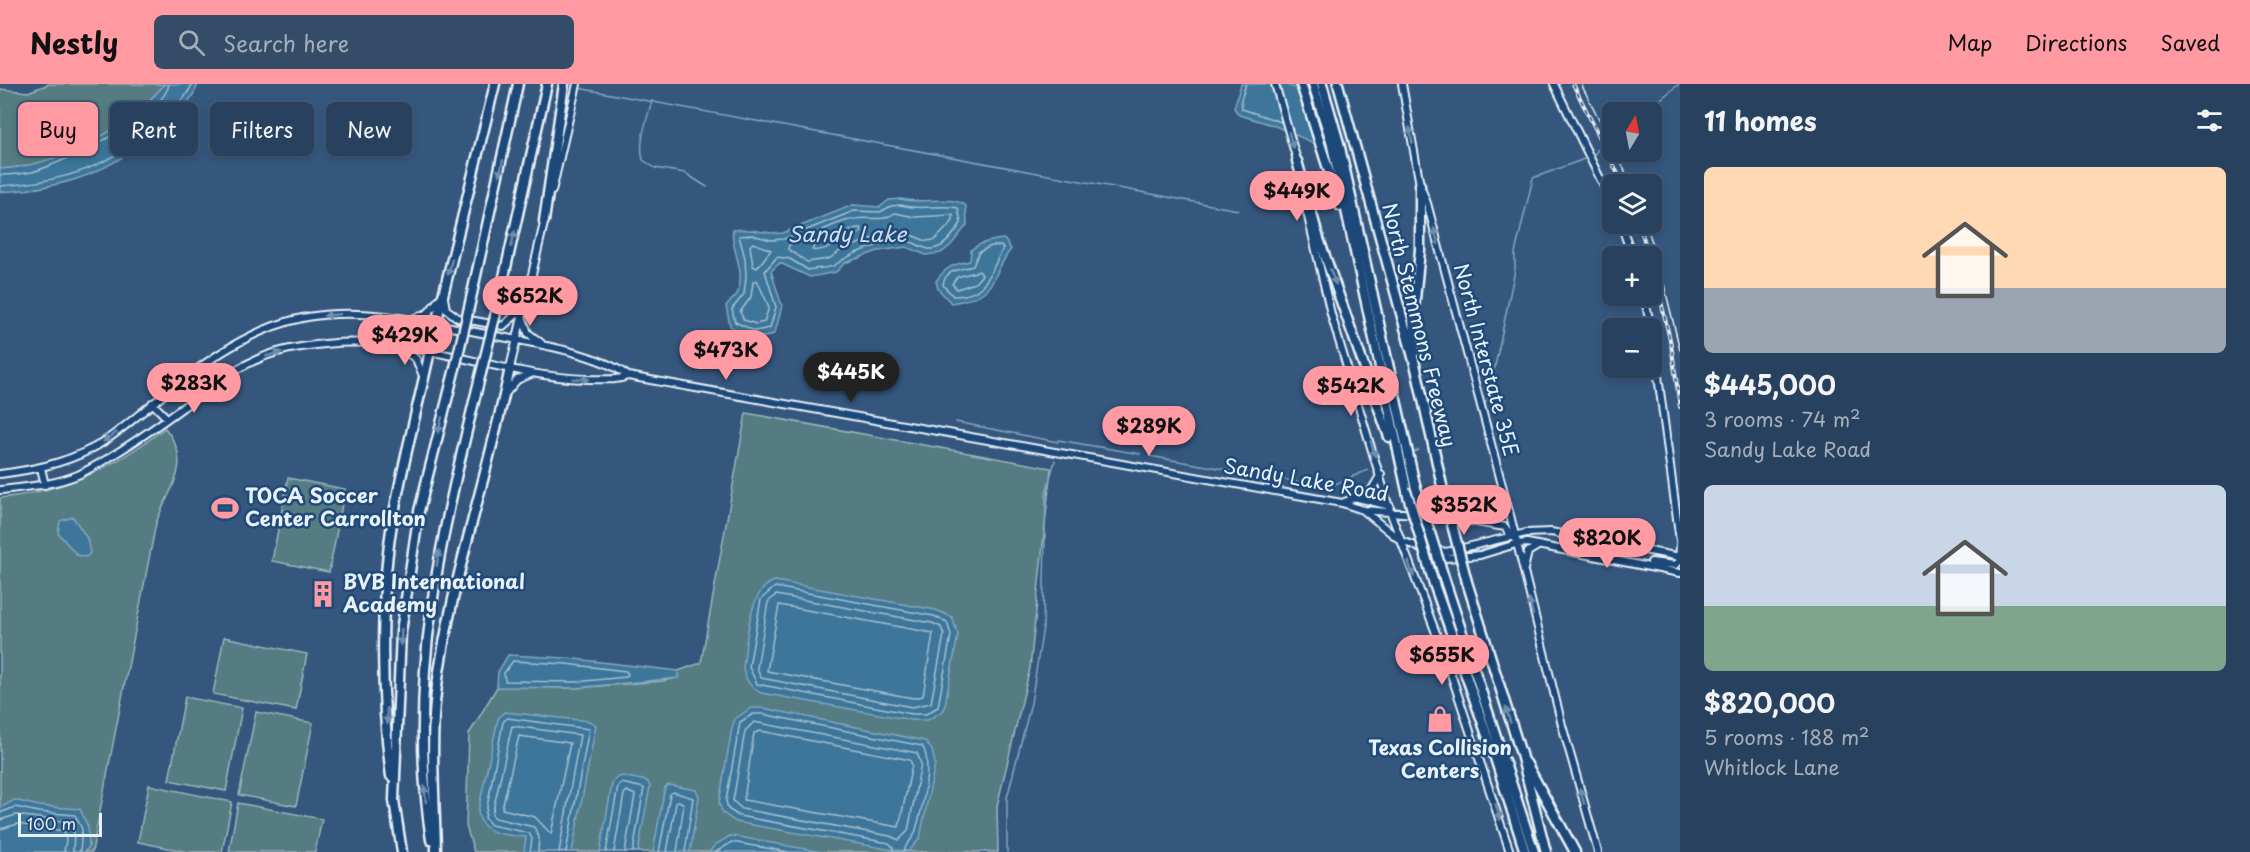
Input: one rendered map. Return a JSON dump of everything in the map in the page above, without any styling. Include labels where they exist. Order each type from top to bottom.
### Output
[{"type":"highway","points":[[436,324],[495,84]]},
{"type":"highway","points":[[394,800],[399,662],[405,591],[419,511],[468,312],[514,111],[518,84]]},
{"type":"highway","points":[[435,852],[421,751],[423,672],[429,620],[447,510],[482,373],[547,84]]},
{"type":"highway","points":[[544,221],[564,84]]},
{"type":"highway","points":[[1301,84],[1352,245]]},
{"type":"highway","points":[[1313,84],[1331,141],[1404,483]]},
{"type":"highway","points":[[1322,84],[1339,142],[1415,485],[1534,852]]},
{"type":"highway","name":"North Stemmons Freeway","points":[[1338,84],[1416,368],[1443,490],[1467,582],[1521,754],[1546,852]]},
{"type":"highway","points":[[1297,161],[1319,239],[1404,483],[1434,584],[1495,758],[1525,852]]},
{"type":"highway","points":[[1416,368],[1413,319],[1420,250],[1420,185]]},
{"type":"highway","points":[[402,852],[388,751],[386,588],[399,489],[430,351]]},
{"type":"highway","points":[[435,852],[434,750],[438,682],[478,495],[510,368]]},
{"type":"highway","points":[[1521,754],[1575,852]]},
{"type":"main road","points":[[510,368],[522,309],[570,122],[577,84]]},
{"type":"main road","points":[[1275,84],[1297,161],[1331,314],[1381,474],[1391,514],[1448,665],[1510,852]]},
{"type":"main road","name":"North Interstate 35E","points":[[1402,84],[1420,185],[1427,203],[1598,852]]},
{"type":"main road","points":[[1554,84],[1602,183]]},
{"type":"main road","points":[[443,295],[446,309],[451,315],[498,326],[508,324],[522,309]]},
{"type":"main road","points":[[411,319],[428,313],[443,295]]},
{"type":"main road","points":[[522,309],[523,324],[528,333],[549,347]]},
{"type":"main road","name":"Sandy Lake Road","points":[[0,474],[41,468],[91,449],[215,356],[271,328],[300,319],[367,313],[411,319],[549,347],[586,357],[621,370],[628,376],[1342,503],[1363,510],[1391,514],[1401,512],[1505,527],[1514,537]]},
{"type":"main road","points":[[430,351],[436,324]]},
{"type":"main road","name":"Sandy Lake Road","points":[[0,490],[45,484],[78,474],[167,418],[236,370],[264,356],[327,344],[396,345],[533,374],[620,380],[628,376]]},
{"type":"main road","points":[[396,345],[416,360],[424,378]]},
{"type":"main road","points":[[504,396],[517,380],[533,374]]},
{"type":"main road","points":[[1618,559],[1629,558],[1675,565],[1680,557],[1680,542],[1658,378]]},
{"type":"main road","points":[[152,403],[167,418]]},
{"type":"main road","points":[[41,468],[45,484]]},
{"type":"main road","points":[[1342,503],[1371,491],[1381,474]]},
{"type":"main road","points":[[1358,498],[1389,505],[1401,512]]},
{"type":"main road","points":[[1363,510],[1401,541],[1446,552],[1538,532],[1566,534],[1680,557]]},
{"type":"main road","points":[[1416,546],[1435,559],[1480,555],[1516,544],[1539,545],[1680,573]]},
{"type":"main road","points":[[1524,575],[1528,552],[1539,545]]},
{"type":"green space","points":[[49,84],[165,84],[148,102],[110,102],[110,131],[98,138],[98,102],[18,102],[18,156],[60,156],[23,166],[0,169],[0,89],[28,92]]},
{"type":"green space","points":[[746,413],[1051,468],[1030,668],[997,806],[998,852],[474,852],[466,826],[469,734],[497,687],[575,688],[663,681],[677,678],[678,671],[701,663]]},
{"type":"green space","points":[[165,428],[174,441],[179,465],[177,476],[156,523],[92,852],[0,852],[0,498],[46,490],[88,475],[127,455]]},
{"type":"green space","points":[[288,478],[345,489],[329,572],[272,561]]},
{"type":"green space","points":[[224,637],[307,654],[296,710],[213,694]]},
{"type":"green space","points":[[185,697],[242,708],[226,791],[169,780]]},
{"type":"green space","points":[[256,712],[313,723],[296,806],[239,795]]},
{"type":"green space","points":[[149,785],[232,802],[222,852],[188,852],[138,842]]},
{"type":"green space","points":[[238,803],[322,819],[315,852],[229,852]]},
{"type":"water","points":[[165,84],[198,84],[188,102],[149,101]]},
{"type":"water","points":[[1241,84],[1284,84],[1320,97],[1331,144],[1318,145],[1273,125],[1239,115],[1234,108]]},
{"type":"water","points":[[110,131],[110,156],[124,156],[88,175],[68,181],[25,190],[0,192],[0,169],[23,166],[60,156],[98,156],[98,138]]},
{"type":"water","name":"Sandy Lake","points":[[889,200],[960,202],[966,206],[967,225],[951,245],[941,253],[926,255],[906,247],[878,251],[845,263],[836,272],[810,277],[780,263],[771,271],[782,306],[775,333],[769,336],[752,337],[730,326],[726,306],[737,294],[740,283],[733,230],[783,233],[853,205],[880,207]]},
{"type":"water","points":[[1004,239],[1011,249],[990,285],[977,296],[951,303],[938,289],[936,281],[940,276],[950,267],[970,261],[971,250],[978,245]]},
{"type":"water","points":[[73,517],[87,538],[90,553],[86,557],[77,555],[58,533],[60,521]]},
{"type":"water","points":[[775,581],[936,610],[952,617],[958,635],[944,710],[928,720],[912,720],[761,693],[754,688],[745,676],[743,667],[750,618],[759,594]]},
{"type":"water","points":[[508,655],[566,658],[678,671],[678,678],[575,688],[497,687],[498,672]]},
{"type":"water","points":[[751,708],[763,708],[925,741],[932,750],[935,764],[920,838],[909,851],[893,850],[736,822],[723,813],[719,803],[732,728],[735,719]]},
{"type":"water","points":[[504,712],[589,721],[596,725],[572,852],[524,852],[526,837],[495,832],[483,825],[480,819],[478,811],[498,719]]},
{"type":"water","points":[[622,776],[647,781],[650,786],[638,852],[600,852],[612,784],[616,778]]},
{"type":"water","points":[[669,785],[696,790],[699,796],[690,852],[653,852],[665,787]]},
{"type":"water","points":[[14,800],[39,806],[80,809],[88,827],[89,847],[84,852],[0,852],[0,808]]},
{"type":"water","points":[[730,836],[822,852],[709,852],[715,845]]},
{"type":"waterway","points":[[1657,102],[1679,84]]},
{"type":"waterway","points":[[578,88],[1238,210]]},
{"type":"waterway","points":[[652,101],[642,138],[643,160],[655,168],[685,173],[707,187]]},
{"type":"waterway","points":[[1594,155],[1598,149]]},
{"type":"waterway","points":[[1485,403],[1488,400],[1515,270],[1515,253],[1533,178],[1587,158]]},
{"type":"waterway","points":[[956,422],[1058,442]]},
{"type":"waterway","points":[[1058,440],[1140,454]]},
{"type":"waterway","points":[[1415,452],[1419,450]]},
{"type":"waterway","points":[[1149,456],[1328,487],[1368,470]]},
{"type":"waterway","points":[[1007,852],[1007,798],[1031,703],[1043,627],[1046,493],[1055,460]]},
{"type":"tram line","points":[[1581,84],[1602,125]]},
{"type":"tram line","points":[[1621,162],[1626,174]]},
{"type":"tram line","points":[[1649,234],[1680,350]]},
{"type":"railway","points":[[1573,84],[1618,174]]},
{"type":"railway","points":[[1642,234],[1646,246]]},
{"type":"railway","points":[[1662,306],[1671,344],[1680,407]]},
{"type":"place","name":"TOCA Soccer Center Carrollton","points":[[225,508]]},
{"type":"place","name":"BVB International Academy","points":[[323,594]]},
{"type":"place","name":"Texas Collision Centers","points":[[1440,719]]}]
